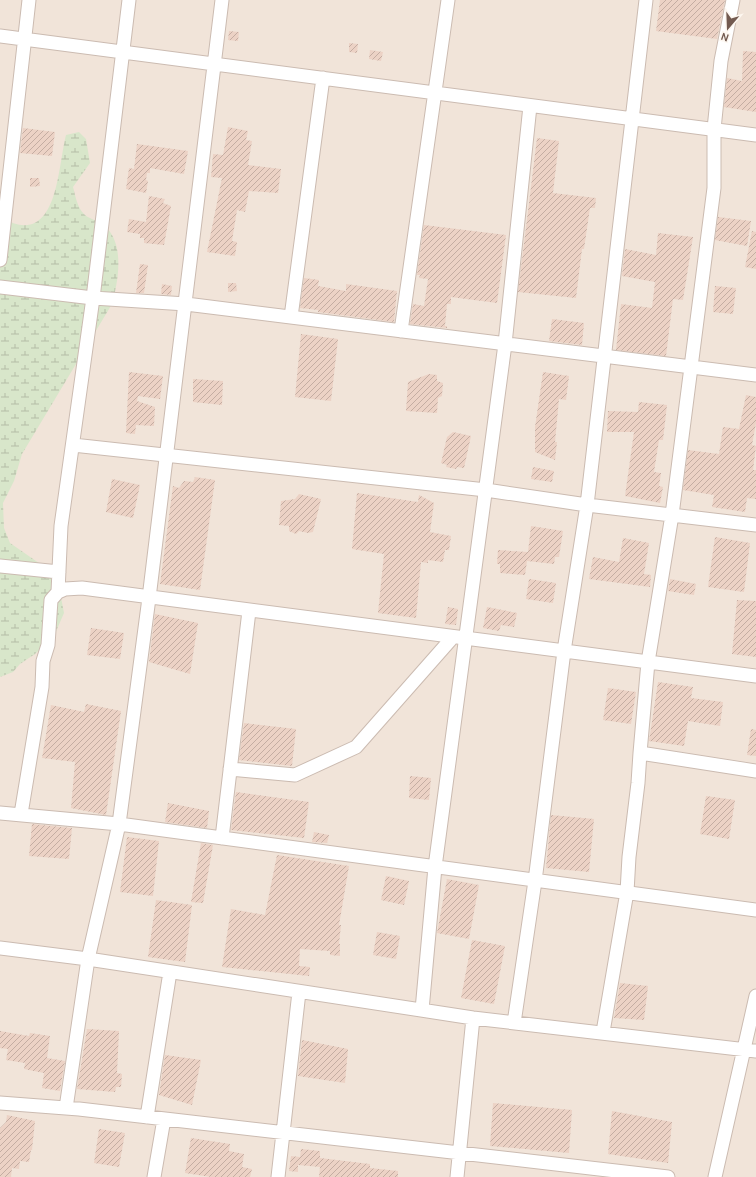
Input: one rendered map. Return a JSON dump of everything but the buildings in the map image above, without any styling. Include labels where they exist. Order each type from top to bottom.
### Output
[{"type":"street","points":[[0,260],[29,0]]},
{"type":"street","points":[[58,592],[61,526],[93,298],[124,52],[129,0]]},
{"type":"street","points":[[66,1108],[88,959],[119,824],[186,304],[222,0]]},
{"type":"street","points":[[401,331],[448,0]]},
{"type":"street","points":[[514,1023],[535,881],[564,652],[587,505],[646,0]]},
{"type":"street","points":[[603,1032],[627,892],[630,841],[638,782],[648,662],[672,515],[714,188],[714,129],[721,61],[733,0]]},
{"type":"street","points":[[0,36],[756,135]]},
{"type":"street","points":[[291,317],[323,78]]},
{"type":"street","points":[[422,1010],[435,867],[460,638],[486,490],[505,344],[530,106]]},
{"type":"street","points":[[0,287],[93,298],[186,304],[756,375]]},
{"type":"street","points":[[73,445],[486,490],[587,505],[756,526]]},
{"type":"street","points":[[0,566],[59,572]]},
{"type":"street","points":[[21,814],[42,687],[43,661],[48,645],[51,600],[58,592],[65,589],[82,588],[149,598],[756,676]]},
{"type":"street","points":[[222,838],[249,611]]},
{"type":"street","points":[[230,769],[295,775],[356,747],[460,638]]},
{"type":"street","points":[[640,753],[756,771]]},
{"type":"street","points":[[0,813],[119,824],[756,910]]},
{"type":"street","points":[[0,948],[88,959],[473,1018],[750,1050]]},
{"type":"street","points":[[147,1117],[170,972]]},
{"type":"street","points":[[278,1177],[299,992]]},
{"type":"street","points":[[715,1177],[750,1050],[756,996]]},
{"type":"street","points":[[457,1177],[473,1018]]},
{"type":"street","points":[[0,1103],[66,1108],[668,1177]]},
{"type":"street","points":[[154,1177],[164,1119]]},
{"type":"shaded area","points":[[0,0],[756,0],[756,1177],[0,1177]]},
{"type":"green space","points":[[79,132],[86,139],[90,163],[73,187],[78,205],[83,213],[106,227],[112,235],[118,254],[118,275],[112,304],[22,454],[14,481],[3,503],[4,528],[10,543],[49,570],[60,592],[64,613],[54,636],[35,654],[20,664],[13,672],[0,677],[0,217],[19,225],[34,223],[44,215],[51,202],[56,185],[66,135]]}]
